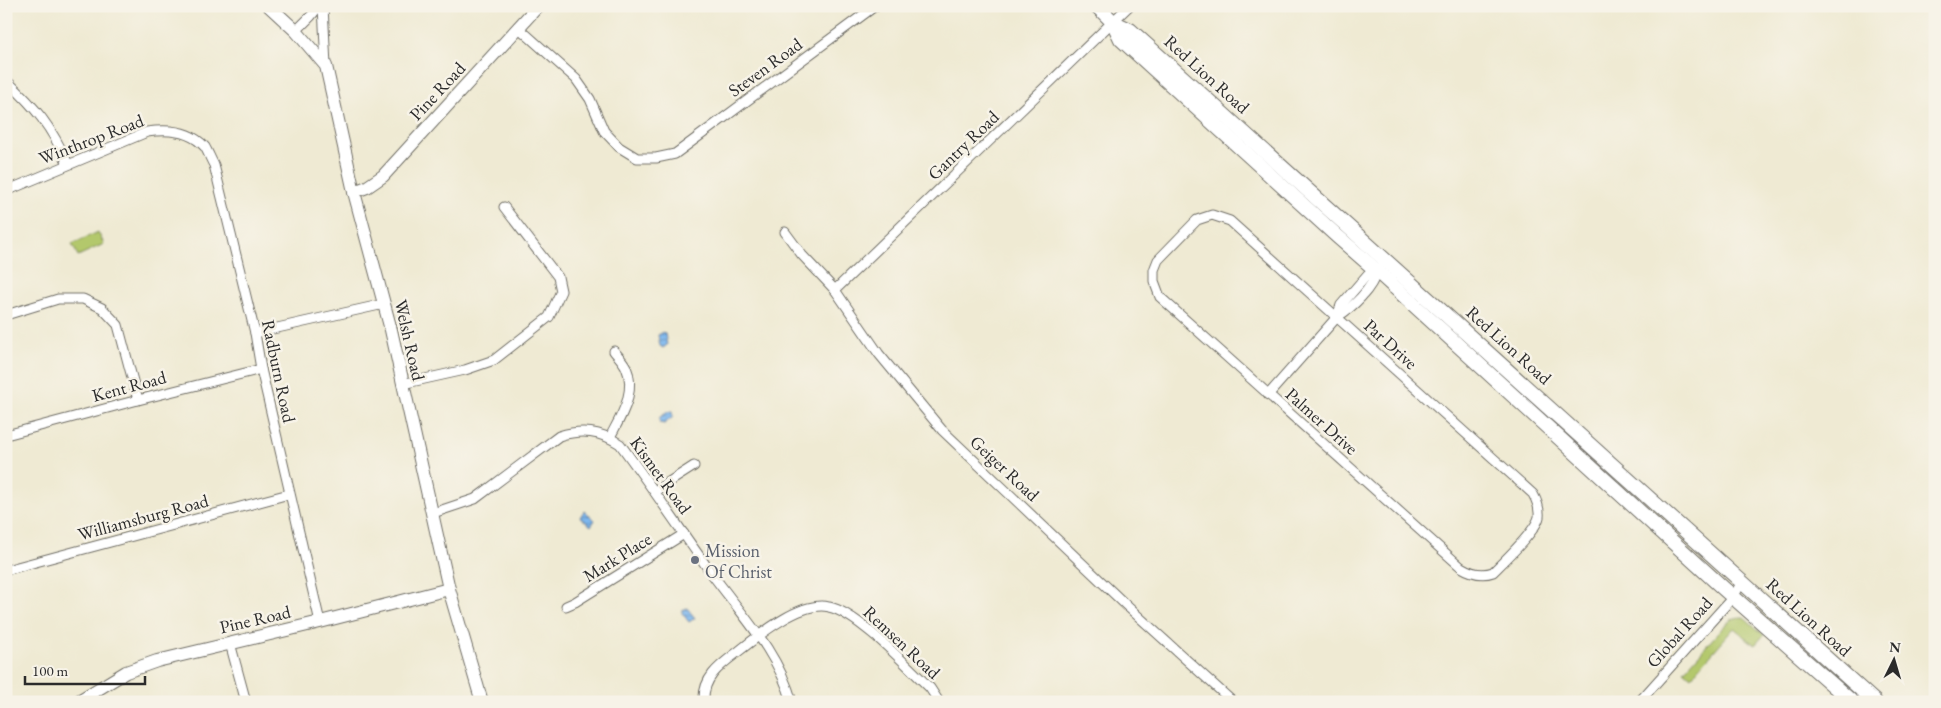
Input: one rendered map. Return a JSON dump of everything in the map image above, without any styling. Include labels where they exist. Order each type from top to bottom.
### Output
[{"type":"main road","name":"Welsh Road","points":[[269,6],[296,31],[326,66],[354,192],[384,304],[449,589],[482,702]]},
{"type":"main road","name":"Pine Road","points":[[354,192],[374,183],[383,176],[538,6]]},
{"type":"main road","name":"Red Lion Road","points":[[1097,6],[1113,22],[1130,30],[1875,702]]},
{"type":"main road","name":"Red Lion Road","points":[[1113,22],[1121,39],[1337,236],[1377,270],[1733,597],[1852,702]]},
{"type":"main road","name":"Pine Road","points":[[77,702],[126,672],[157,661],[449,589]]},
{"type":"street","points":[[296,31],[318,6]]},
{"type":"street","points":[[323,6],[326,66]]},
{"type":"street","name":"Steven Road","points":[[519,28],[576,79],[590,99],[604,131],[619,147],[637,158],[656,158],[675,154],[864,9],[875,6]]},
{"type":"street","name":"Gantry Road","points":[[836,290],[1129,6]]},
{"type":"street","points":[[6,80],[40,114],[58,142],[68,164]]},
{"type":"street","name":"Winthrop Road","points":[[6,191],[146,132],[175,131],[189,136]]},
{"type":"street","name":"Radburn Road","points":[[189,136],[205,147],[214,165],[255,333],[261,369],[289,494],[320,622]]},
{"type":"street","points":[[402,384],[465,370],[494,360],[548,317],[561,291],[558,277],[504,208]]},
{"type":"street","name":"Palmer Drive","points":[[1212,215],[1197,220],[1158,260],[1154,270],[1154,281],[1160,298],[1461,567],[1469,572],[1479,574]]},
{"type":"street","name":"Par Drive","points":[[1212,215],[1230,221],[1533,494],[1539,508],[1539,517],[1535,527],[1494,572],[1479,574]]},
{"type":"street","name":"Geiger Road","points":[[785,232],[802,255],[836,290],[879,354],[942,430],[1128,607],[1233,702]]},
{"type":"street","points":[[1268,395],[1337,317],[1348,310],[1374,280],[1377,270],[1387,260]]},
{"type":"street","points":[[6,315],[58,299],[83,299],[102,308],[118,325],[138,400]]},
{"type":"street","points":[[255,333],[384,304]]},
{"type":"street","points":[[610,437],[628,402],[630,383],[626,367],[614,351]]},
{"type":"street","name":"Kent Road","points":[[6,435],[261,369]]},
{"type":"street","name":"Kismet Road","points":[[433,513],[475,498],[560,436],[575,431],[592,431],[610,437],[620,444],[759,635],[779,666],[792,702]]},
{"type":"street","points":[[655,491],[694,466]]},
{"type":"street","name":"Williamsburg Road","points":[[6,570],[289,494]]},
{"type":"street","name":"Mark Place","points":[[566,606],[684,534]]},
{"type":"street","name":"Global Road","points":[[1639,702],[1733,597],[1742,582]]},
{"type":"street","name":"Remsen Road","points":[[704,702],[703,695],[709,678],[717,668],[759,635],[797,612],[814,607],[828,606],[852,616],[930,688],[939,702]]},
{"type":"street","points":[[230,643],[246,702]]},
{"type":"green space","points":[[98,232],[104,244],[78,256],[72,244]]},
{"type":"green space","points":[[1744,617],[1764,635],[1755,645],[1734,628],[1691,677],[1684,671],[1725,625],[1731,620]]},
{"type":"water","points":[[663,332],[667,345],[663,348],[660,346],[658,335]]},
{"type":"water","points":[[668,412],[672,412],[673,417],[664,424],[659,423],[660,417]]},
{"type":"water","points":[[584,511],[595,520],[591,526],[580,517]]},
{"type":"water","points":[[687,608],[695,618],[689,622],[682,613],[682,610]]},
{"type":"place","name":"Mission Of Christ","points":[[695,560]]}]
